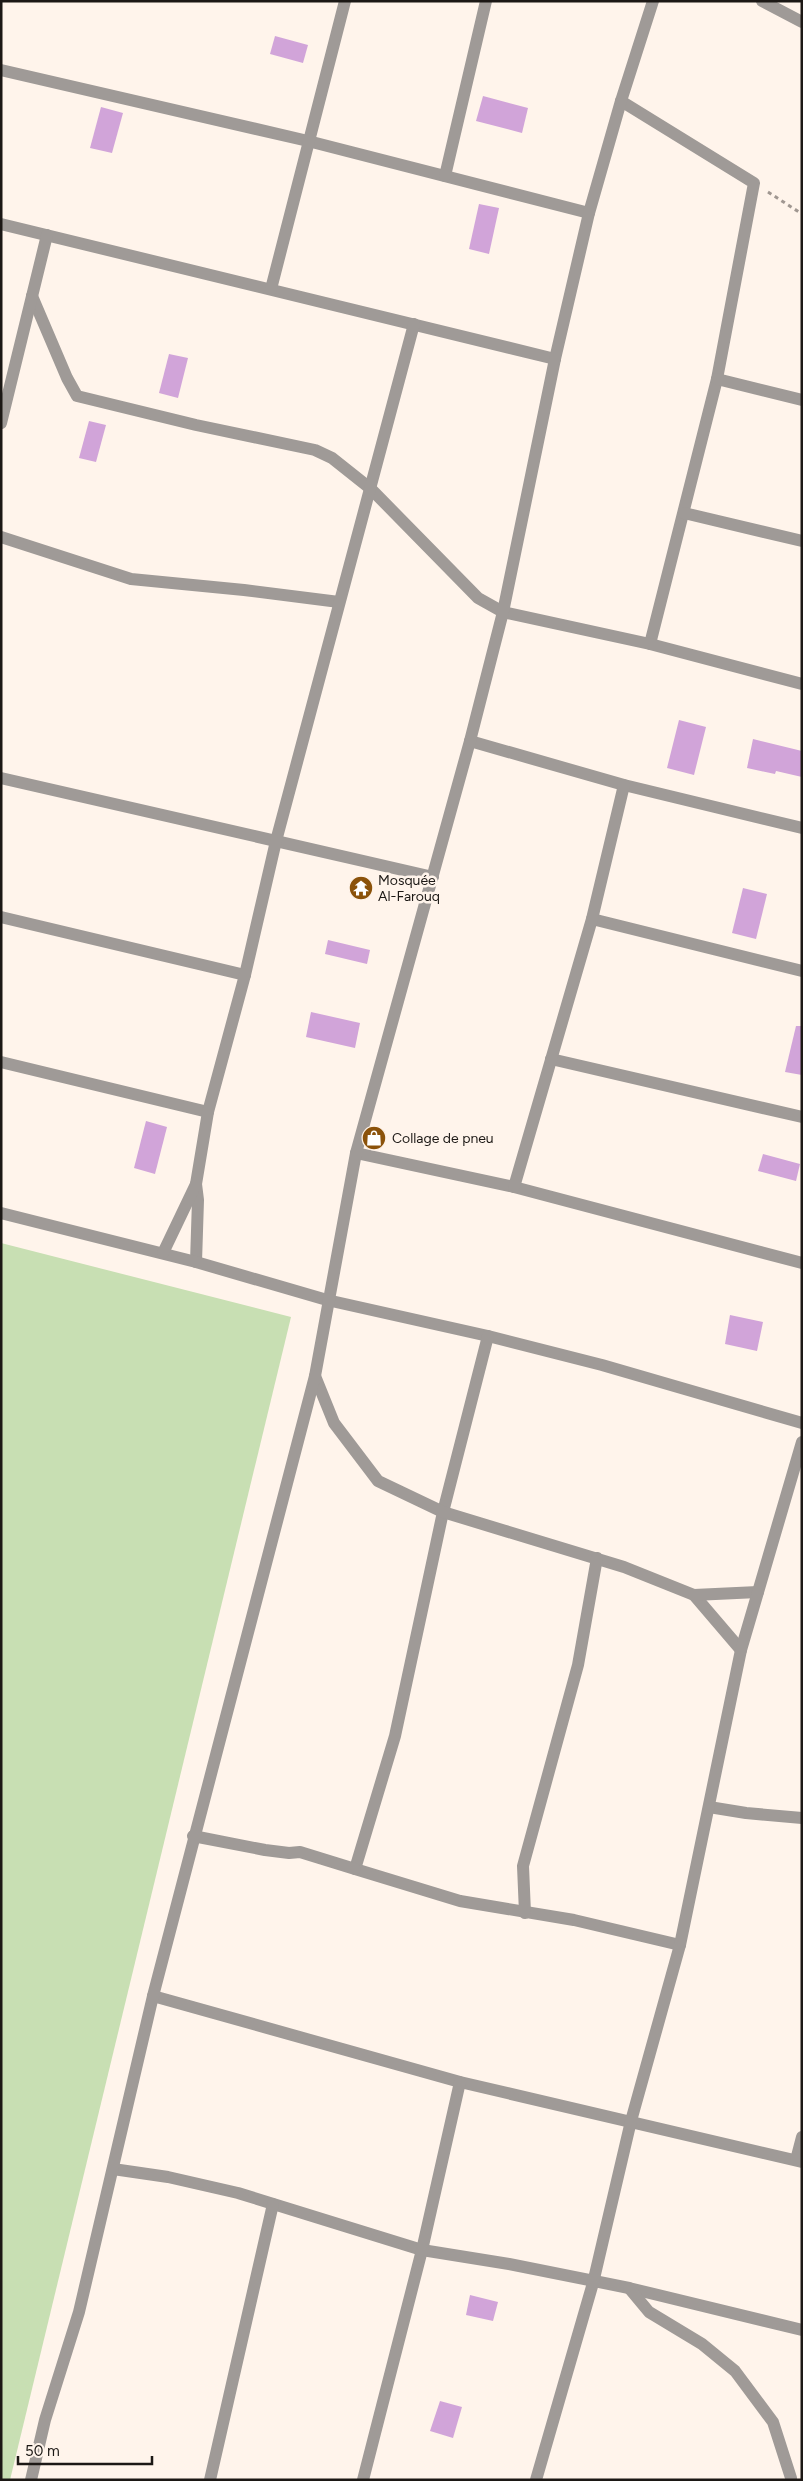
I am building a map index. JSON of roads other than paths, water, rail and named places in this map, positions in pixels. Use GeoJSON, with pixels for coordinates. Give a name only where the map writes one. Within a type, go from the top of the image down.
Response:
{"type":"FeatureCollection","features":[{"type":"Feature","properties":{"kind":"street"},"geometry":{"type":"LineString","coordinates":[[271,289],[345,1]]}},
{"type":"Feature","properties":{"kind":"street"},"geometry":{"type":"LineString","coordinates":[[445,176],[486,1]]}},
{"type":"Feature","properties":{"kind":"street"},"geometry":{"type":"LineString","coordinates":[[31,2480],[45,2420],[79,2312],[153,1996],[193,1836],[315,1376],[327,1300],[356,1153],[470,741],[503,612],[555,359],[589,213],[621,101],[653,1]]}},
{"type":"Feature","properties":{"kind":"street"},"geometry":{"type":"LineString","coordinates":[[762,1],[802,22]]}},
{"type":"Feature","properties":{"kind":"street"},"geometry":{"type":"LineString","coordinates":[[1,70],[308,140],[589,213]]}},
{"type":"Feature","properties":{"kind":"street"},"geometry":{"type":"LineString","coordinates":[[621,101],[754,183],[717,378],[650,644]]}},
{"type":"Feature","properties":{"kind":"street"},"geometry":{"type":"LineString","coordinates":[[1,224],[555,359]]}},
{"type":"Feature","properties":{"kind":"street"},"geometry":{"type":"LineString","coordinates":[[1,423],[47,235]]}},
{"type":"Feature","properties":{"kind":"street"},"geometry":{"type":"LineString","coordinates":[[32,296],[67,378],[78,396],[196,425],[315,450],[332,458],[371,489],[478,598],[503,612],[650,644],[802,684]]}},
{"type":"Feature","properties":{"kind":"street"},"geometry":{"type":"LineString","coordinates":[[163,1254],[196,1184],[208,1112],[245,975],[276,841],[414,324]]}},
{"type":"Feature","properties":{"kind":"street"},"geometry":{"type":"LineString","coordinates":[[717,378],[802,400]]}},
{"type":"Feature","properties":{"kind":"street"},"geometry":{"type":"LineString","coordinates":[[684,513],[802,541]]}},
{"type":"Feature","properties":{"kind":"street"},"geometry":{"type":"LineString","coordinates":[[1,537],[132,579],[339,602]]}},
{"type":"Feature","properties":{"kind":"street"},"geometry":{"type":"LineString","coordinates":[[470,741],[624,785],[802,828]]}},
{"type":"Feature","properties":{"kind":"street"},"geometry":{"type":"LineString","coordinates":[[1,778],[432,877]]}},
{"type":"Feature","properties":{"kind":"street"},"geometry":{"type":"LineString","coordinates":[[514,1187],[592,919],[624,785]]}},
{"type":"Feature","properties":{"kind":"street"},"geometry":{"type":"LineString","coordinates":[[1,917],[245,975]]}},
{"type":"Feature","properties":{"kind":"street"},"geometry":{"type":"LineString","coordinates":[[592,919],[802,971]]}},
{"type":"Feature","properties":{"kind":"street"},"geometry":{"type":"LineString","coordinates":[[551,1059],[802,1117]]}},
{"type":"Feature","properties":{"kind":"street"},"geometry":{"type":"LineString","coordinates":[[1,1062],[208,1112]]}},
{"type":"Feature","properties":{"kind":"street"},"geometry":{"type":"LineString","coordinates":[[356,1153],[514,1187],[802,1263]]}},
{"type":"Feature","properties":{"kind":"street"},"geometry":{"type":"LineString","coordinates":[[196,1184],[198,1200],[196,1262]]}},
{"type":"Feature","properties":{"kind":"street"},"geometry":{"type":"LineString","coordinates":[[1,1212],[196,1262],[327,1300],[488,1336],[602,1365],[802,1423]]}},
{"type":"Feature","properties":{"kind":"street"},"geometry":{"type":"LineString","coordinates":[[355,1868],[395,1736],[443,1512],[488,1336]]}},
{"type":"Feature","properties":{"kind":"street"},"geometry":{"type":"LineString","coordinates":[[315,1376],[334,1423],[378,1481],[443,1512],[648,1574],[694,1595],[741,1650]]}},
{"type":"Feature","properties":{"kind":"street"},"geometry":{"type":"LineString","coordinates":[[536,2480],[593,2283],[631,2121],[680,1945],[741,1650],[802,1442]]}},
{"type":"Feature","properties":{"kind":"street"},"geometry":{"type":"LineString","coordinates":[[525,1913],[525,1858],[578,1664],[597,1558]]}},
{"type":"Feature","properties":{"kind":"street"},"geometry":{"type":"LineString","coordinates":[[694,1595],[758,1592]]}},
{"type":"Feature","properties":{"kind":"street"},"geometry":{"type":"LineString","coordinates":[[709,1807],[746,1813],[802,1818]]}},
{"type":"Feature","properties":{"kind":"street"},"geometry":{"type":"LineString","coordinates":[[193,1836],[265,1850],[289,1853],[300,1852],[460,1901],[574,1920],[680,1945]]}},
{"type":"Feature","properties":{"kind":"street"},"geometry":{"type":"LineString","coordinates":[[153,1996],[460,2082],[799,2161],[802,2137]]}},
{"type":"Feature","properties":{"kind":"street"},"geometry":{"type":"LineString","coordinates":[[363,2480],[422,2250],[460,2082]]}},
{"type":"Feature","properties":{"kind":"street"},"geometry":{"type":"LineString","coordinates":[[113,2169],[168,2177],[238,2193],[422,2250],[509,2264],[593,2283],[629,2288],[802,2330]]}},
{"type":"Feature","properties":{"kind":"street"},"geometry":{"type":"LineString","coordinates":[[210,2480],[273,2204]]}},
{"type":"Feature","properties":{"kind":"street"},"geometry":{"type":"LineString","coordinates":[[629,2288],[649,2312],[702,2344],[735,2371],[773,2422],[794,2476]]}},
{"type":"Feature","properties":{"kind":"street"},"geometry":{"type":"LineString","coordinates":[[540,2462],[544,2480]]}},
{"type":"Feature","properties":{"kind":"place","name":"Mosquée Al-Farouq"},"geometry":{"type":"Point","coordinates":[361,888]}},
{"type":"Feature","properties":{"kind":"place","name":"Collage de pneu"},"geometry":{"type":"Point","coordinates":[374,1138]}}]}
